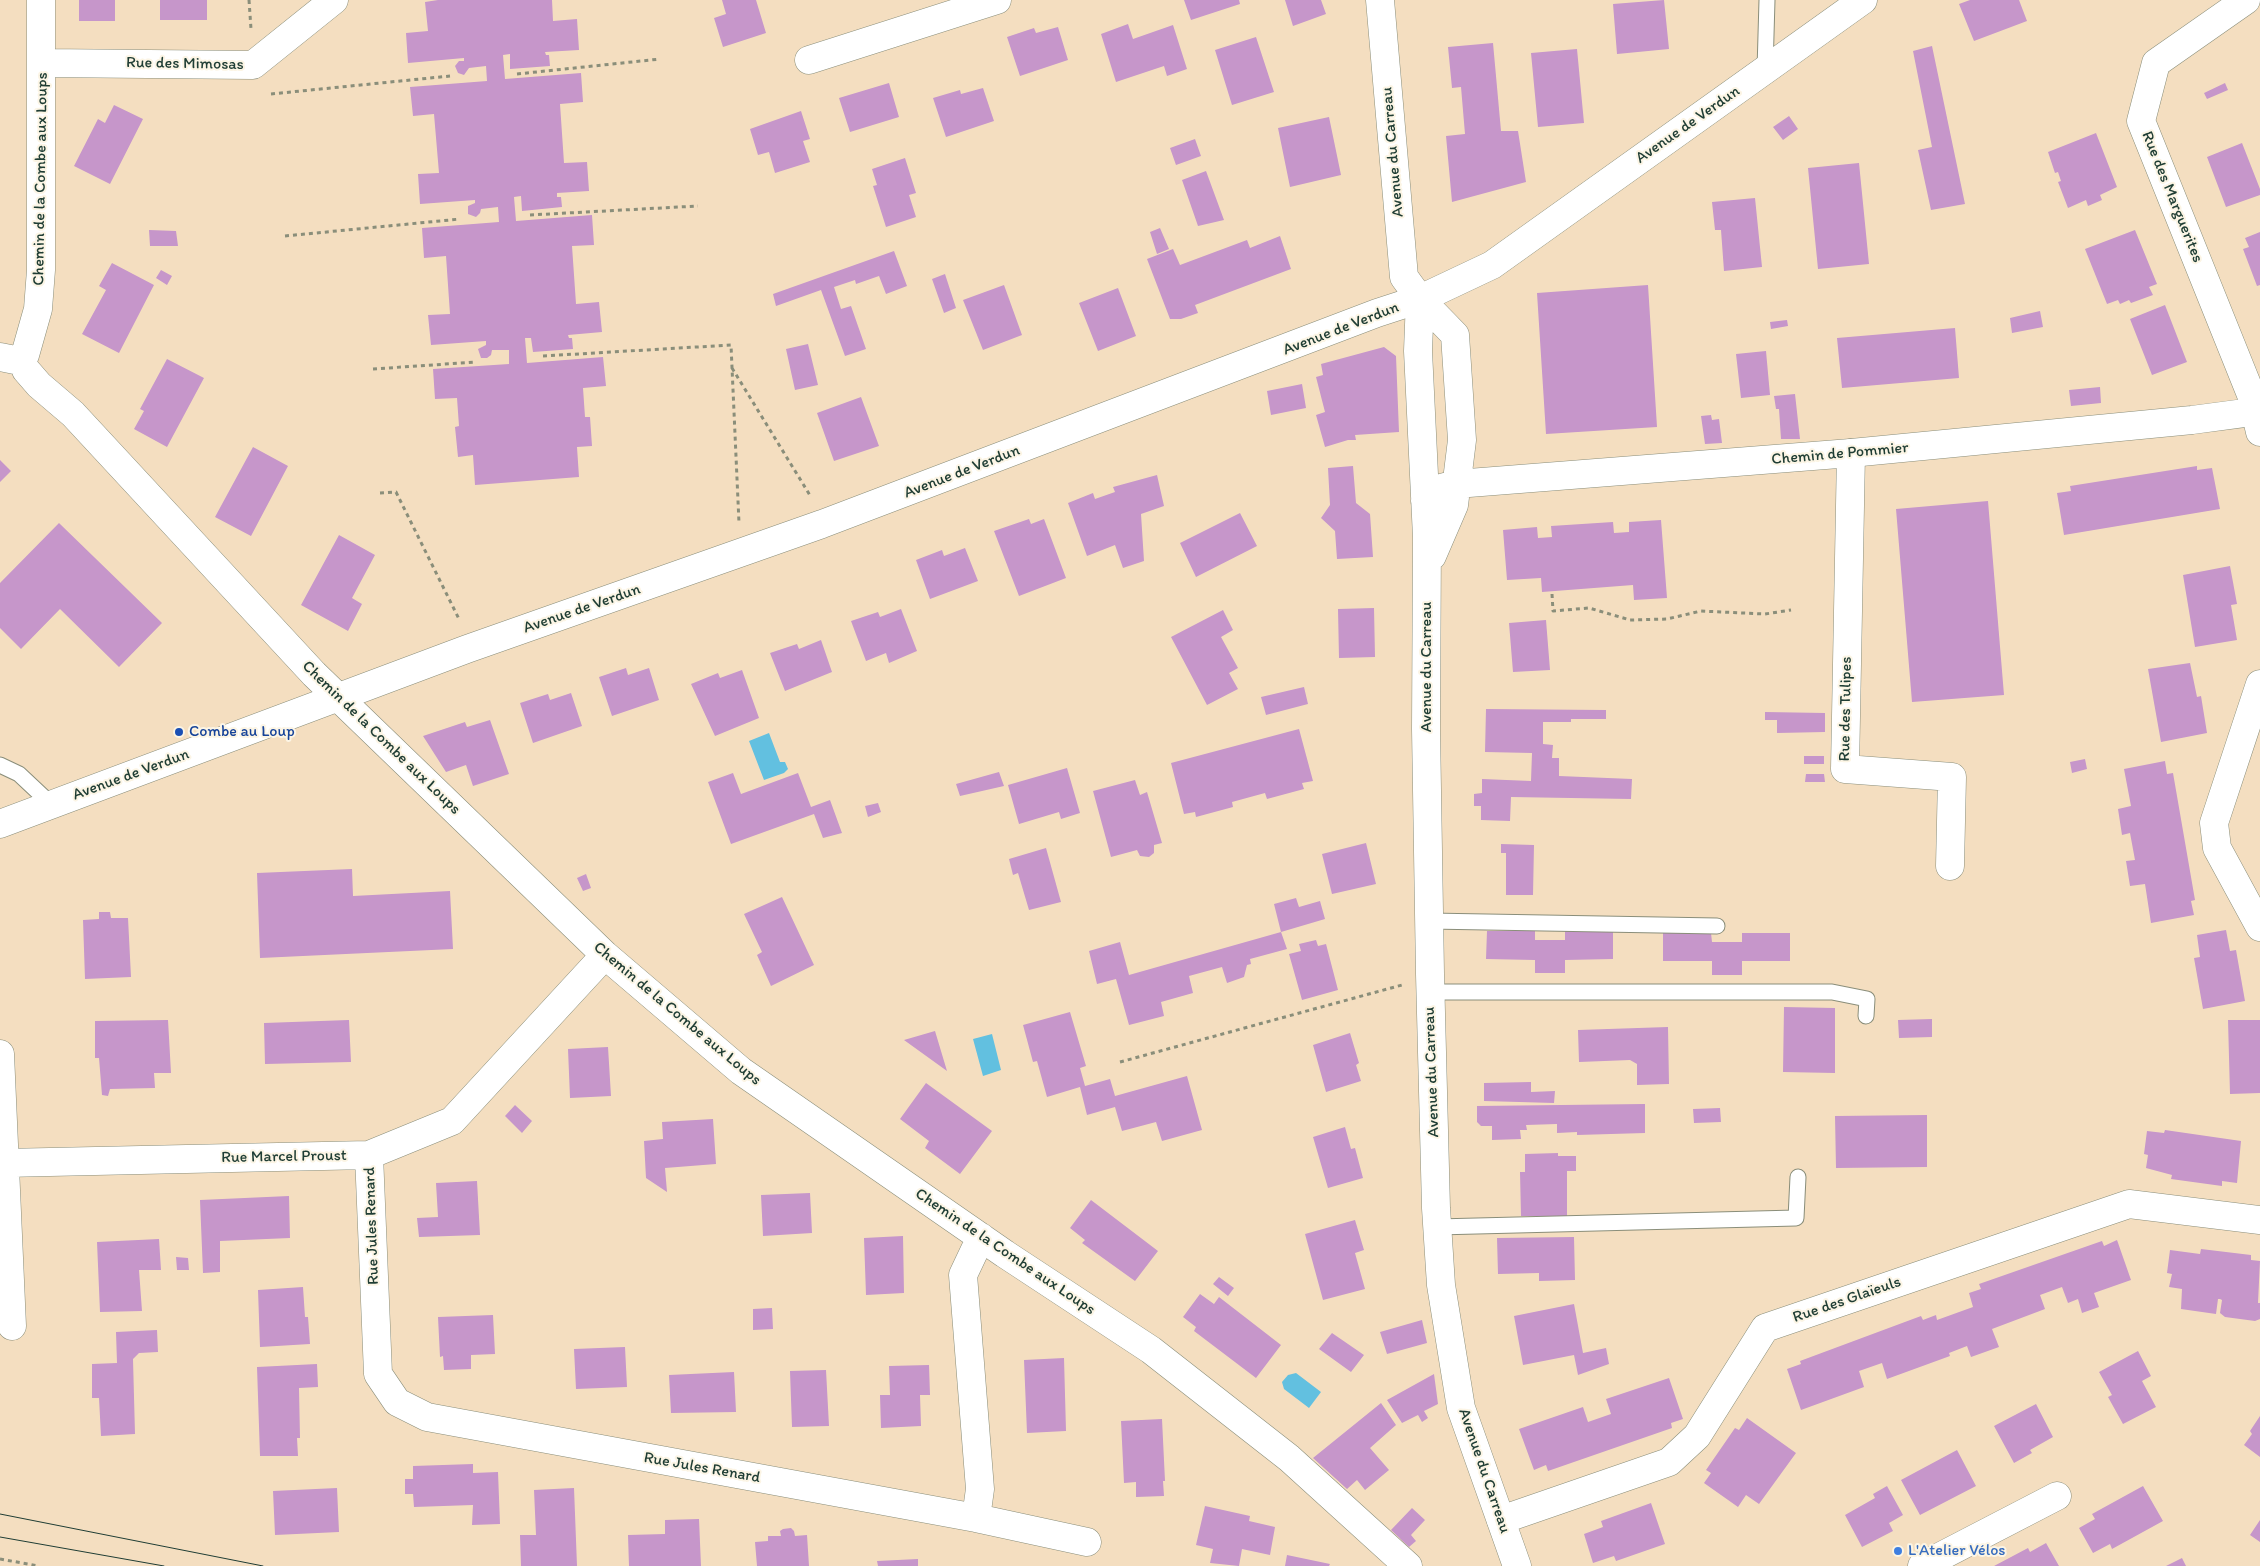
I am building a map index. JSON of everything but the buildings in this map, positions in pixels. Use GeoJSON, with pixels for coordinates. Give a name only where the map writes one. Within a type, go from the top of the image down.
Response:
{"type":"FeatureCollection","features":[{"type":"Feature","properties":{"kind":"street","name":"Chemin de la Combe aux Loups"},"geometry":{"type":"LineString","coordinates":[[42,0],[41,270],[38,309],[16,360],[39,386],[73,414],[338,698],[605,955],[741,1070],[981,1237],[1151,1350],[1290,1458],[1408,1566]]}},
{"type":"Feature","properties":{"kind":"street","name":"Rue des Mimosas"},"geometry":{"type":"LineString","coordinates":[[43,62],[253,65],[334,0]]}},
{"type":"Feature","properties":{"kind":"street"},"geometry":{"type":"LineString","coordinates":[[809,60],[997,0]]}},
{"type":"Feature","properties":{"kind":"street","name":"Avenue du Carreau"},"geometry":{"type":"LineString","coordinates":[[1380,0],[1404,277],[1420,300],[1455,335],[1462,440],[1454,505],[1427,566]]}},
{"type":"Feature","properties":{"kind":"street","name":"Avenue de Verdun"},"geometry":{"type":"LineString","coordinates":[[0,824],[467,649],[822,524],[1273,355],[1377,313],[1420,300],[1492,264],[1863,0]]}},
{"type":"Feature","properties":{"kind":"street","name":"Rue des Marguerites"},"geometry":{"type":"LineString","coordinates":[[2246,0],[2156,63],[2141,121],[2242,371],[2259,418]]}},
{"type":"Feature","properties":{"kind":"street","name":"Avenue du Carreau"},"geometry":{"type":"LineString","coordinates":[[1420,300],[1418,351],[1427,566],[1426,728],[1430,983],[1437,1227],[1441,1285],[1461,1408],[1517,1566]]}},
{"type":"Feature","properties":{"kind":"street","name":"Chemin de Pommier"},"geometry":{"type":"LineString","coordinates":[[1425,502],[1441,488],[1456,484],[1851,453],[2192,420],[2259,418]]}},
{"type":"Feature","properties":{"kind":"street","name":"Rue des Tulipes"},"geometry":{"type":"LineString","coordinates":[[1851,453],[1845,769],[1952,776],[1950,866]]}},
{"type":"Feature","properties":{"kind":"street"},"geometry":{"type":"LineString","coordinates":[[2260,684],[2214,823],[2217,848],[2260,927]]}},
{"type":"Feature","properties":{"kind":"street","name":"Rue Marcel Proust"},"geometry":{"type":"LineString","coordinates":[[4,1162],[369,1155],[452,1120],[605,955]]}},
{"type":"Feature","properties":{"kind":"street"},"geometry":{"type":"LineString","coordinates":[[0,1054],[12,1326]]}},
{"type":"Feature","properties":{"kind":"street","name":"Rue Jules Renard"},"geometry":{"type":"LineString","coordinates":[[369,1155],[378,1374],[397,1402],[427,1417],[976,1518],[1087,1542]]}},
{"type":"Feature","properties":{"kind":"street","name":"Rue des Glaïeuls"},"geometry":{"type":"LineString","coordinates":[[1501,1520],[1669,1462],[1697,1436],[1765,1328],[2129,1204],[2260,1220]]}},
{"type":"Feature","properties":{"kind":"street"},"geometry":{"type":"LineString","coordinates":[[976,1518],[980,1489],[964,1275],[981,1237]]}},
{"type":"Feature","properties":{"kind":"street"},"geometry":{"type":"LineString","coordinates":[[1922,1566],[2057,1496]]}},
{"type":"Feature","properties":{"kind":"lane"},"geometry":{"type":"LineString","coordinates":[[1765,70],[1767,0]]}},
{"type":"Feature","properties":{"kind":"lane"},"geometry":{"type":"LineString","coordinates":[[0,765],[18,774],[52,805]]}},
{"type":"Feature","properties":{"kind":"lane"},"geometry":{"type":"LineString","coordinates":[[1429,921],[1717,926]]}},
{"type":"Feature","properties":{"kind":"lane"},"geometry":{"type":"LineString","coordinates":[[1430,983],[1832,992],[1867,999],[1866,1016]]}},
{"type":"Feature","properties":{"kind":"lane"},"geometry":{"type":"LineString","coordinates":[[1437,1227],[1796,1218],[1798,1176]]}},
{"type":"Feature","properties":{"kind":"path"},"geometry":{"type":"LineString","coordinates":[[517,74],[660,59]]}},
{"type":"Feature","properties":{"kind":"path"},"geometry":{"type":"LineString","coordinates":[[271,94],[450,76]]}},
{"type":"Feature","properties":{"kind":"path"},"geometry":{"type":"LineString","coordinates":[[530,215],[698,206]]}},
{"type":"Feature","properties":{"kind":"path"},"geometry":{"type":"LineString","coordinates":[[285,236],[460,219]]}},
{"type":"Feature","properties":{"kind":"path"},"geometry":{"type":"LineString","coordinates":[[543,356],[731,345],[740,524],[746,552]]}},
{"type":"Feature","properties":{"kind":"path"},"geometry":{"type":"LineString","coordinates":[[374,369],[476,362]]}},
{"type":"Feature","properties":{"kind":"path"},"geometry":{"type":"LineString","coordinates":[[732,368],[810,495],[822,524]]}},
{"type":"Feature","properties":{"kind":"path"},"geometry":{"type":"LineString","coordinates":[[380,493],[396,492],[462,625],[467,649]]}},
{"type":"Feature","properties":{"kind":"path"},"geometry":{"type":"LineString","coordinates":[[1552,594],[1553,611],[1589,608],[1630,620],[1667,619],[1701,611],[1765,614],[1791,610]]}},
{"type":"Feature","properties":{"kind":"path"},"geometry":{"type":"LineString","coordinates":[[1120,1062],[1406,984],[1430,983]]}},
{"type":"Feature","properties":{"kind":"path"},"geometry":{"type":"LineString","coordinates":[[0,1559],[39,1566]]}},
{"type":"Feature","properties":{"kind":"water"},"geometry":{"type":"Polygon","coordinates":[[[769,733],[780,762],[785,762],[788,769],[784,773],[764,780],[749,741],[769,733]]]}},
{"type":"Feature","properties":{"kind":"water"},"geometry":{"type":"Polygon","coordinates":[[[992,1034],[1001,1070],[983,1076],[973,1039],[992,1034]]]}},
{"type":"Feature","properties":{"kind":"water"},"geometry":{"type":"Polygon","coordinates":[[[1296,1373],[1321,1392],[1309,1408],[1284,1389],[1282,1382],[1288,1375],[1296,1373]]]}},
{"type":"Feature","properties":{"kind":"tram line"},"geometry":{"type":"LineString","coordinates":[[0,1514],[263,1566]]}},
{"type":"Feature","properties":{"kind":"tram line"},"geometry":{"type":"LineString","coordinates":[[0,1537],[164,1566]]}},
{"type":"Feature","properties":{"kind":"place","name":"Combe au Loup"},"geometry":{"type":"Point","coordinates":[179,732]}},
{"type":"Feature","properties":{"kind":"place","name":"L'Atelier Vélos"},"geometry":{"type":"Point","coordinates":[1898,1551]}}]}
